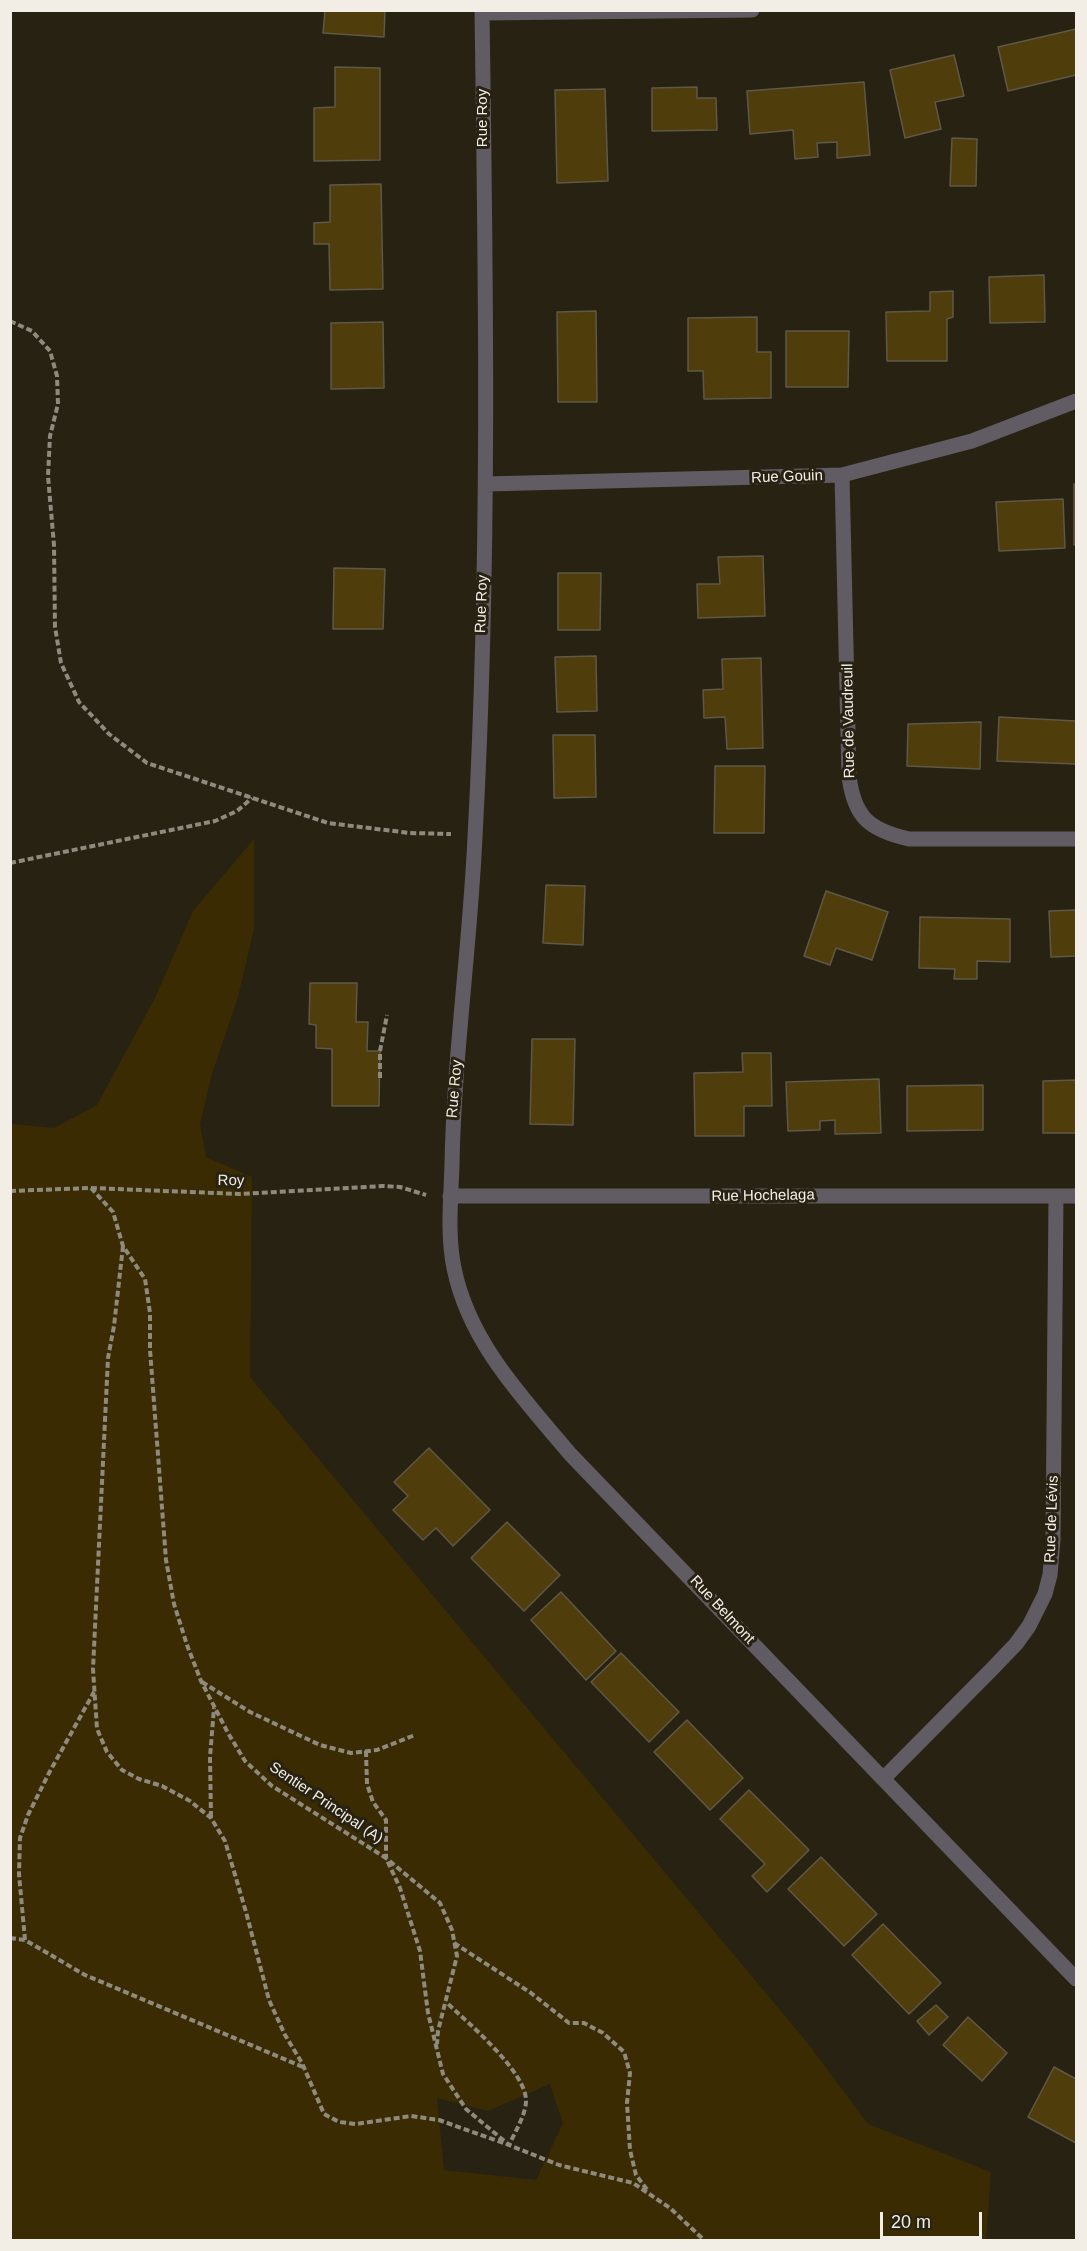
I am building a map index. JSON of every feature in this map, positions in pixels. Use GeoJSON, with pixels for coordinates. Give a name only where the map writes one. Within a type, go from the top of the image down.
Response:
{"type":"FeatureCollection","features":[{"type":"Feature","properties":{"kind":"street"},"geometry":{"type":"LineString","coordinates":[[482,12],[753,10]]}},
{"type":"Feature","properties":{"kind":"street","name":"Rue Roy"},"geometry":{"type":"LineString","coordinates":[[450,1196],[453,1105],[470,937],[476,835],[486,484],[482,12]]}},
{"type":"Feature","properties":{"kind":"street","name":"Rue Gouin"},"geometry":{"type":"LineString","coordinates":[[486,484],[842,475],[972,441],[1077,401]]}},
{"type":"Feature","properties":{"kind":"street","name":"Rue de Vaudreuil"},"geometry":{"type":"LineString","coordinates":[[842,475],[849,776],[852,796],[859,812],[872,826],[889,834],[909,838],[1077,839]]}},
{"type":"Feature","properties":{"kind":"street","name":"Rue Hochelaga"},"geometry":{"type":"LineString","coordinates":[[450,1196],[1077,1196]]}},
{"type":"Feature","properties":{"kind":"street","name":"Rue Belmont"},"geometry":{"type":"LineString","coordinates":[[450,1196],[451,1249],[461,1294],[488,1350],[511,1383],[571,1455],[1077,1979]]}},
{"type":"Feature","properties":{"kind":"street","name":"Rue de Lévis"},"geometry":{"type":"LineString","coordinates":[[883,1779],[1016,1644],[1039,1610],[1045,1594],[1050,1575],[1053,1540],[1056,1196]]}},
{"type":"Feature","properties":{"kind":"path"},"geometry":{"type":"LineString","coordinates":[[10,321],[32,331],[50,351],[57,376],[58,404],[50,436],[48,476],[54,545],[55,627],[61,663],[79,702],[109,734],[147,763],[328,823],[410,833],[476,835]]}},
{"type":"Feature","properties":{"kind":"path"},"geometry":{"type":"LineString","coordinates":[[10,863],[215,821],[237,811],[252,798]]}},
{"type":"Feature","properties":{"kind":"path"},"geometry":{"type":"LineString","coordinates":[[380,1078],[380,1051],[387,1015]]}},
{"type":"Feature","properties":{"kind":"path","name":"Roy"},"geometry":{"type":"LineString","coordinates":[[10,1191],[91,1188],[240,1194],[383,1186],[430,1196],[450,1196]]}},
{"type":"Feature","properties":{"kind":"path","name":"Sentier Principal (A)"},"geometry":{"type":"LineString","coordinates":[[91,1188],[112,1212],[123,1246],[145,1279],[150,1313],[150,1350],[166,1560],[174,1604],[201,1681],[245,1761],[272,1786],[386,1858],[400,1888],[420,1951],[428,2013],[443,2074],[466,2109],[509,2145],[559,2165],[633,2183],[670,2208],[704,2240]]}},
{"type":"Feature","properties":{"kind":"path"},"geometry":{"type":"LineString","coordinates":[[123,1246],[108,1358],[93,1669],[97,1729],[107,1752],[122,1770],[190,1801],[211,1818],[225,1841],[269,2000],[285,2035],[304,2067],[324,2114],[339,2122],[357,2124],[411,2116],[439,2120],[509,2145],[527,2100],[519,2079],[496,2050],[446,2002]]}},
{"type":"Feature","properties":{"kind":"path"},"geometry":{"type":"LineString","coordinates":[[201,1681],[250,1712],[320,1744],[351,1753],[377,1750],[415,1735]]}},
{"type":"Feature","properties":{"kind":"path"},"geometry":{"type":"LineString","coordinates":[[25,1940],[19,1874],[20,1838],[38,1794],[94,1691]]}},
{"type":"Feature","properties":{"kind":"path"},"geometry":{"type":"LineString","coordinates":[[211,1818],[210,1757],[214,1707]]}},
{"type":"Feature","properties":{"kind":"path"},"geometry":{"type":"LineString","coordinates":[[366,1751],[367,1784],[373,1802],[386,1820],[386,1858],[440,1903],[452,1930],[457,1956],[438,2031],[437,2048]]}},
{"type":"Feature","properties":{"kind":"path"},"geometry":{"type":"LineString","coordinates":[[10,1938],[25,1940],[85,1975],[304,2067]]}},
{"type":"Feature","properties":{"kind":"path"},"geometry":{"type":"LineString","coordinates":[[454,1943],[531,1993],[568,2023],[584,2023],[603,2033],[624,2052],[630,2073],[627,2103],[630,2150],[636,2175],[650,2195]]}},
{"type":"Feature","properties":{"kind":"shaded area"},"geometry":{"type":"Polygon","coordinates":[[[254,839],[254,929],[238,997],[212,1074],[200,1124],[206,1157],[252,1177],[250,1377],[806,2041],[868,2124],[991,2172],[986,2240],[11,2240],[11,1124],[54,1128],[97,1105],[156,996],[193,911],[254,839]],[[550,2084],[488,2111],[437,2098],[444,2170],[536,2180],[563,2123],[550,2084]]]}},
{"type":"Feature","properties":{"kind":"building"},"geometry":{"type":"Polygon","coordinates":[[[325,10],[385,10],[384,37],[323,33],[325,10]]]}},
{"type":"Feature","properties":{"kind":"building"},"geometry":{"type":"Polygon","coordinates":[[[1076,29],[1076,75],[1008,91],[998,47],[1076,29]]]}},
{"type":"Feature","properties":{"kind":"building"},"geometry":{"type":"Polygon","coordinates":[[[954,55],[964,96],[935,102],[941,129],[905,138],[890,70],[954,55]]]}},
{"type":"Feature","properties":{"kind":"building"},"geometry":{"type":"Polygon","coordinates":[[[335,67],[380,68],[380,160],[314,161],[314,108],[335,107],[335,67]]]}},
{"type":"Feature","properties":{"kind":"building"},"geometry":{"type":"Polygon","coordinates":[[[864,82],[870,155],[837,158],[837,142],[817,143],[818,157],[795,159],[793,130],[750,134],[747,91],[864,82]]]}},
{"type":"Feature","properties":{"kind":"building"},"geometry":{"type":"Polygon","coordinates":[[[697,87],[697,98],[716,98],[717,130],[652,131],[652,88],[697,87]]]}},
{"type":"Feature","properties":{"kind":"building"},"geometry":{"type":"Polygon","coordinates":[[[605,89],[608,181],[557,183],[555,90],[605,89]]]}},
{"type":"Feature","properties":{"kind":"building"},"geometry":{"type":"Polygon","coordinates":[[[952,138],[977,139],[976,186],[950,186],[952,138]]]}},
{"type":"Feature","properties":{"kind":"building"},"geometry":{"type":"Polygon","coordinates":[[[381,184],[383,289],[330,290],[329,244],[314,244],[314,223],[330,222],[330,185],[381,184]]]}},
{"type":"Feature","properties":{"kind":"building"},"geometry":{"type":"Polygon","coordinates":[[[1044,275],[1045,322],[990,323],[989,277],[1044,275]]]}},
{"type":"Feature","properties":{"kind":"building"},"geometry":{"type":"Polygon","coordinates":[[[953,291],[953,317],[947,319],[947,361],[887,361],[886,312],[930,311],[930,292],[953,291]]]}},
{"type":"Feature","properties":{"kind":"building"},"geometry":{"type":"Polygon","coordinates":[[[596,311],[597,402],[558,402],[557,312],[596,311]]]}},
{"type":"Feature","properties":{"kind":"building"},"geometry":{"type":"Polygon","coordinates":[[[757,317],[757,352],[771,352],[771,398],[704,399],[703,371],[688,371],[688,318],[757,317]]]}},
{"type":"Feature","properties":{"kind":"building"},"geometry":{"type":"Polygon","coordinates":[[[383,322],[384,388],[331,389],[331,323],[383,322]]]}},
{"type":"Feature","properties":{"kind":"building"},"geometry":{"type":"Polygon","coordinates":[[[786,331],[849,331],[848,387],[786,387],[786,331]]]}},
{"type":"Feature","properties":{"kind":"building"},"geometry":{"type":"Polygon","coordinates":[[[1074,484],[1076,484],[1076,545],[1074,545],[1074,484]]]}},
{"type":"Feature","properties":{"kind":"building"},"geometry":{"type":"Polygon","coordinates":[[[1063,499],[1065,548],[999,551],[996,502],[1063,499]]]}},
{"type":"Feature","properties":{"kind":"building"},"geometry":{"type":"Polygon","coordinates":[[[763,556],[765,616],[698,618],[697,584],[720,584],[718,557],[763,556]]]}},
{"type":"Feature","properties":{"kind":"building"},"geometry":{"type":"Polygon","coordinates":[[[334,568],[385,569],[383,629],[333,629],[334,568]]]}},
{"type":"Feature","properties":{"kind":"building"},"geometry":{"type":"Polygon","coordinates":[[[558,573],[601,573],[600,630],[558,630],[558,573]]]}},
{"type":"Feature","properties":{"kind":"building"},"geometry":{"type":"Polygon","coordinates":[[[596,656],[597,711],[557,712],[555,657],[596,656]]]}},
{"type":"Feature","properties":{"kind":"building"},"geometry":{"type":"Polygon","coordinates":[[[761,658],[763,748],[727,749],[725,717],[704,718],[703,690],[723,689],[722,659],[761,658]]]}},
{"type":"Feature","properties":{"kind":"building"},"geometry":{"type":"Polygon","coordinates":[[[999,717],[1076,721],[1076,764],[997,761],[999,717]]]}},
{"type":"Feature","properties":{"kind":"building"},"geometry":{"type":"Polygon","coordinates":[[[981,722],[980,769],[907,766],[908,724],[981,722]]]}},
{"type":"Feature","properties":{"kind":"building"},"geometry":{"type":"Polygon","coordinates":[[[553,735],[595,735],[596,797],[554,798],[553,735]]]}},
{"type":"Feature","properties":{"kind":"building"},"geometry":{"type":"Polygon","coordinates":[[[715,766],[765,766],[764,833],[714,833],[715,766]]]}},
{"type":"Feature","properties":{"kind":"building"},"geometry":{"type":"Polygon","coordinates":[[[546,885],[585,886],[583,945],[543,943],[546,885]]]}},
{"type":"Feature","properties":{"kind":"building"},"geometry":{"type":"Polygon","coordinates":[[[826,891],[888,912],[872,960],[836,948],[830,965],[804,956],[826,891]]]}},
{"type":"Feature","properties":{"kind":"building"},"geometry":{"type":"Polygon","coordinates":[[[1076,910],[1076,956],[1051,957],[1049,911],[1076,910]]]}},
{"type":"Feature","properties":{"kind":"building"},"geometry":{"type":"Polygon","coordinates":[[[920,917],[1010,919],[1010,962],[977,961],[977,979],[954,979],[955,969],[919,968],[920,917]]]}},
{"type":"Feature","properties":{"kind":"building"},"geometry":{"type":"Polygon","coordinates":[[[310,983],[357,983],[356,1022],[368,1022],[367,1051],[380,1051],[379,1106],[332,1106],[332,1049],[316,1048],[316,1025],[309,1024],[310,983]]]}},
{"type":"Feature","properties":{"kind":"building"},"geometry":{"type":"Polygon","coordinates":[[[532,1039],[575,1039],[573,1125],[530,1124],[532,1039]]]}},
{"type":"Feature","properties":{"kind":"building"},"geometry":{"type":"Polygon","coordinates":[[[742,1053],[771,1053],[772,1106],[744,1106],[744,1136],[695,1136],[694,1073],[743,1072],[742,1053]]]}},
{"type":"Feature","properties":{"kind":"building"},"geometry":{"type":"Polygon","coordinates":[[[879,1079],[881,1133],[835,1134],[835,1120],[820,1121],[820,1130],[788,1131],[786,1082],[879,1079]]]}},
{"type":"Feature","properties":{"kind":"building"},"geometry":{"type":"Polygon","coordinates":[[[1076,1080],[1076,1133],[1043,1133],[1043,1081],[1076,1080]]]}},
{"type":"Feature","properties":{"kind":"building"},"geometry":{"type":"Polygon","coordinates":[[[983,1085],[983,1130],[907,1131],[907,1086],[983,1085]]]}},
{"type":"Feature","properties":{"kind":"building"},"geometry":{"type":"Polygon","coordinates":[[[429,1448],[490,1510],[453,1546],[436,1528],[423,1540],[393,1510],[408,1496],[394,1482],[429,1448]]]}},
{"type":"Feature","properties":{"kind":"building"},"geometry":{"type":"Polygon","coordinates":[[[507,1522],[560,1575],[524,1611],[471,1558],[507,1522]]]}},
{"type":"Feature","properties":{"kind":"building"},"geometry":{"type":"Polygon","coordinates":[[[561,1592],[616,1651],[586,1680],[531,1620],[561,1592]]]}},
{"type":"Feature","properties":{"kind":"building"},"geometry":{"type":"Polygon","coordinates":[[[621,1653],[679,1712],[649,1742],[591,1682],[621,1653]]]}},
{"type":"Feature","properties":{"kind":"building"},"geometry":{"type":"Polygon","coordinates":[[[687,1720],[743,1778],[710,1810],[654,1752],[687,1720]]]}},
{"type":"Feature","properties":{"kind":"building"},"geometry":{"type":"Polygon","coordinates":[[[749,1790],[809,1850],[767,1892],[752,1876],[765,1864],[720,1819],[749,1790]]]}},
{"type":"Feature","properties":{"kind":"building"},"geometry":{"type":"Polygon","coordinates":[[[821,1857],[877,1914],[844,1946],[788,1889],[821,1857]]]}},
{"type":"Feature","properties":{"kind":"building"},"geometry":{"type":"Polygon","coordinates":[[[883,1924],[941,1983],[909,2014],[852,1955],[883,1924]]]}},
{"type":"Feature","properties":{"kind":"building"},"geometry":{"type":"Polygon","coordinates":[[[936,2005],[948,2017],[929,2035],[917,2021],[936,2005]]]}},
{"type":"Feature","properties":{"kind":"building"},"geometry":{"type":"Polygon","coordinates":[[[968,2017],[1007,2053],[982,2081],[943,2045],[968,2017]]]}},
{"type":"Feature","properties":{"kind":"building"},"geometry":{"type":"Polygon","coordinates":[[[1054,2067],[1076,2079],[1076,2143],[1028,2117],[1054,2067]]]}}]}
